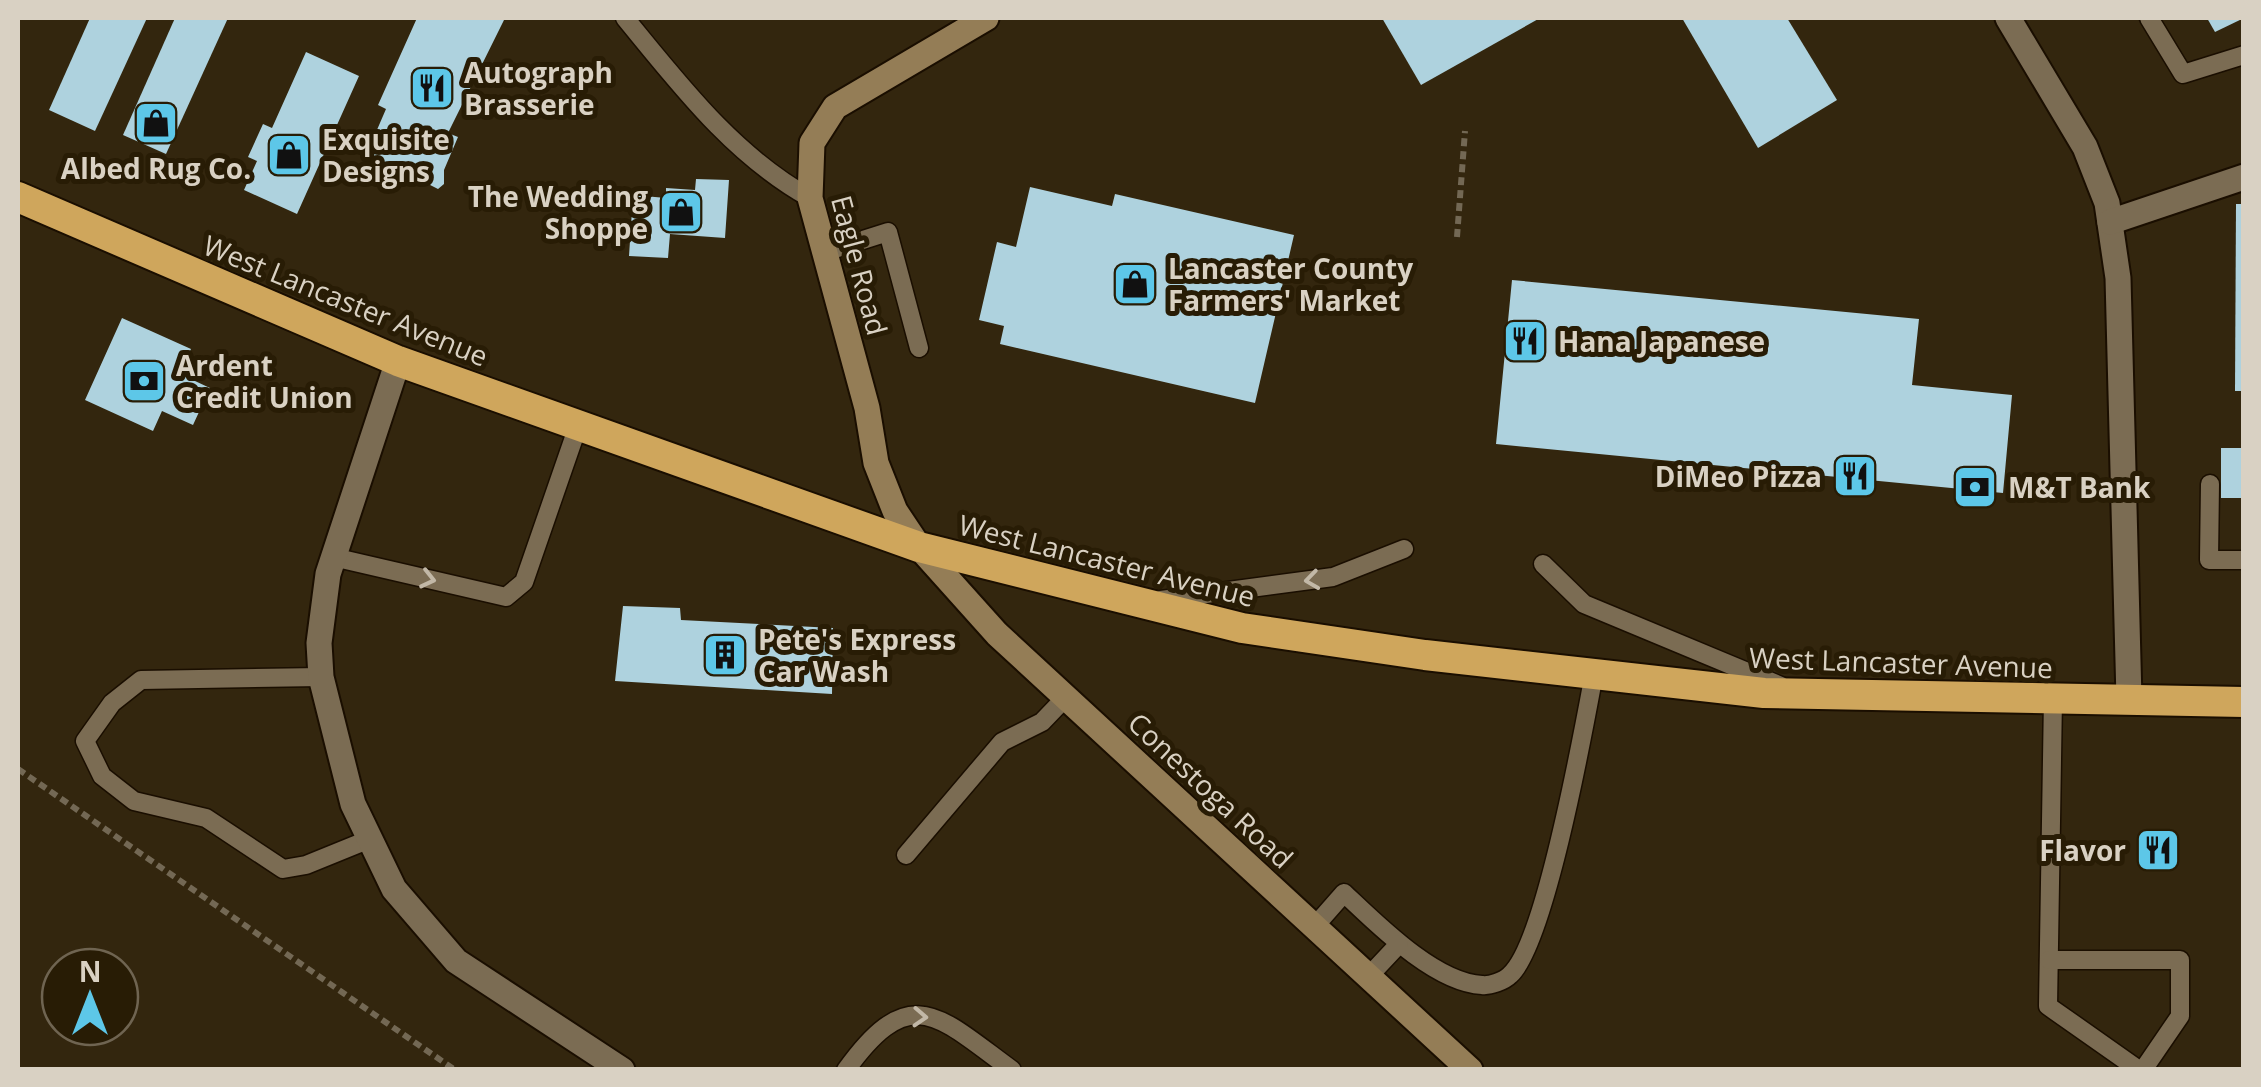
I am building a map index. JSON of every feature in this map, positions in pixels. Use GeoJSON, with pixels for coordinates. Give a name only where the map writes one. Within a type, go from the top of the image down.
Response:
{"type":"FeatureCollection","features":[{"type":"Feature","properties":{"kind":"highway","name":"West Lancaster Avenue"},"geometry":{"type":"LineString","coordinates":[[18,196],[398,361],[920,547],[1242,628],[1594,674],[1800,694],[2244,702]]}},
{"type":"Feature","properties":{"kind":"main road","name":"Eagle Road"},"geometry":{"type":"LineString","coordinates":[[920,547],[894,511],[876,463],[867,408],[810,198],[812,143],[835,107],[986,18]]}},
{"type":"Feature","properties":{"kind":"main road","name":"Conestoga Road"},"geometry":{"type":"LineString","coordinates":[[920,547],[997,634],[1470,1070]]}},
{"type":"Feature","properties":{"kind":"street"},"geometry":{"type":"LineString","coordinates":[[2008,18],[2085,147],[2110,222],[2118,278],[2129,700]]}},
{"type":"Feature","properties":{"kind":"street"},"geometry":{"type":"LineString","coordinates":[[2110,222],[2244,177]]}},
{"type":"Feature","properties":{"kind":"street"},"geometry":{"type":"LineString","coordinates":[[398,361],[333,557],[319,643],[321,677],[353,804],[394,889],[456,961],[622,1070]]}},
{"type":"Feature","properties":{"kind":"lane"},"geometry":{"type":"LineString","coordinates":[[624,18],[739,148],[770,175],[810,198]]}},
{"type":"Feature","properties":{"kind":"lane"},"geometry":{"type":"LineString","coordinates":[[2150,18],[2183,74],[2244,55]]}},
{"type":"Feature","properties":{"kind":"lane"},"geometry":{"type":"LineString","coordinates":[[825,252],[888,232],[920,348]]}},
{"type":"Feature","properties":{"kind":"lane"},"geometry":{"type":"LineString","coordinates":[[333,557],[506,596],[524,582],[578,426]]}},
{"type":"Feature","properties":{"kind":"lane"},"geometry":{"type":"LineString","coordinates":[[2210,484],[2209,560],[2244,560]]}},
{"type":"Feature","properties":{"kind":"lane"},"geometry":{"type":"LineString","coordinates":[[1143,603],[1333,577],[1404,550]]}},
{"type":"Feature","properties":{"kind":"lane"},"geometry":{"type":"LineString","coordinates":[[1542,564],[1584,604],[1800,694]]}},
{"type":"Feature","properties":{"kind":"lane"},"geometry":{"type":"LineString","coordinates":[[1315,926],[1344,893],[1399,944],[1462,982],[1486,986],[1509,977],[1528,946],[1572,792],[1594,674]]}},
{"type":"Feature","properties":{"kind":"lane"},"geometry":{"type":"LineString","coordinates":[[321,677],[141,680],[112,704],[84,741],[102,776],[134,801],[206,818],[283,870],[306,866],[370,839]]}},
{"type":"Feature","properties":{"kind":"lane"},"geometry":{"type":"LineString","coordinates":[[906,855],[1002,742],[1042,722],[1066,697]]}},
{"type":"Feature","properties":{"kind":"lane"},"geometry":{"type":"LineString","coordinates":[[2049,960],[2180,960],[2180,1016],[2141,1070],[2048,1006],[2053,698]]}},
{"type":"Feature","properties":{"kind":"lane"},"geometry":{"type":"LineString","coordinates":[[1369,976],[1399,944]]}},
{"type":"Feature","properties":{"kind":"lane"},"geometry":{"type":"LineString","coordinates":[[846,1070],[870,1037],[890,1020],[916,1013],[955,1028],[1012,1070]]}},
{"type":"Feature","properties":{"kind":"path"},"geometry":{"type":"LineString","coordinates":[[1457,237],[1465,131]]}},
{"type":"Feature","properties":{"kind":"path"},"geometry":{"type":"LineString","coordinates":[[18,769],[454,1070]]}},
{"type":"Feature","properties":{"kind":"building"},"geometry":{"type":"Polygon","coordinates":[[[90,18],[147,18],[95,131],[49,110],[90,18]]]}},
{"type":"Feature","properties":{"kind":"building"},"geometry":{"type":"Polygon","coordinates":[[[175,18],[228,18],[166,154],[123,135],[175,18]]]}},
{"type":"Feature","properties":{"kind":"building"},"geometry":{"type":"Polygon","coordinates":[[[417,18],[504,20],[448,133],[458,137],[444,170],[444,184],[438,189],[367,153],[386,109],[378,105],[417,18]]]}},
{"type":"Feature","properties":{"kind":"building"},"geometry":{"type":"Polygon","coordinates":[[[1382,18],[1540,18],[1421,85],[1382,18]]]}},
{"type":"Feature","properties":{"kind":"building"},"geometry":{"type":"Polygon","coordinates":[[[1682,18],[1787,18],[1837,100],[1758,148],[1682,18]]]}},
{"type":"Feature","properties":{"kind":"building"},"geometry":{"type":"Polygon","coordinates":[[[2207,18],[2244,18],[2215,32],[2207,18]]]}},
{"type":"Feature","properties":{"kind":"building"},"geometry":{"type":"Polygon","coordinates":[[[306,52],[359,76],[297,214],[244,190],[257,161],[248,157],[263,124],[272,128],[306,52]]]}},
{"type":"Feature","properties":{"kind":"building"},"geometry":{"type":"Polygon","coordinates":[[[696,179],[729,180],[725,238],[670,234],[668,258],[629,256],[633,195],[666,198],[666,188],[695,190],[696,179]]]}},
{"type":"Feature","properties":{"kind":"building","name":"Lancaster County Farmers' Market"},"geometry":{"type":"Polygon","coordinates":[[[1030,187],[1112,206],[1115,194],[1294,235],[1255,403],[1000,344],[1004,326],[979,320],[997,242],[1016,247],[1030,187]]]}},
{"type":"Feature","properties":{"kind":"building"},"geometry":{"type":"Polygon","coordinates":[[[2236,204],[2244,204],[2244,391],[2235,391],[2236,204]]]}},
{"type":"Feature","properties":{"kind":"building"},"geometry":{"type":"Polygon","coordinates":[[[1512,280],[1919,319],[1912,385],[2012,395],[2003,493],[1496,444],[1512,280]]]}},
{"type":"Feature","properties":{"kind":"building","name":"Ardent Credit Union"},"geometry":{"type":"Polygon","coordinates":[[[122,318],[191,349],[180,374],[210,388],[193,425],[162,411],[153,431],[85,400],[122,318]]]}},
{"type":"Feature","properties":{"kind":"building"},"geometry":{"type":"Polygon","coordinates":[[[2221,448],[2244,448],[2244,498],[2221,498],[2221,448]]]}},
{"type":"Feature","properties":{"kind":"building","name":"Pete's Express Car Wash"},"geometry":{"type":"Polygon","coordinates":[[[623,606],[680,608],[681,620],[833,628],[832,694],[615,681],[623,606]]]}},
{"type":"Feature","properties":{"kind":"place","name":"Autograph Brasserie"},"geometry":{"type":"Point","coordinates":[432,88]}},
{"type":"Feature","properties":{"kind":"place","name":"Albed Rug Co."},"geometry":{"type":"Point","coordinates":[156,123]}},
{"type":"Feature","properties":{"kind":"place","name":"Exquisite Designs"},"geometry":{"type":"Point","coordinates":[289,155]}},
{"type":"Feature","properties":{"kind":"place","name":"The Wedding Shoppe"},"geometry":{"type":"Point","coordinates":[681,212]}},
{"type":"Feature","properties":{"kind":"place","name":"Lancaster County Farmers' Market"},"geometry":{"type":"Point","coordinates":[1135,284]}},
{"type":"Feature","properties":{"kind":"place","name":"Hana Japanese"},"geometry":{"type":"Point","coordinates":[1525,341]}},
{"type":"Feature","properties":{"kind":"place","name":"Ardent Credit Union"},"geometry":{"type":"Point","coordinates":[144,381]}},
{"type":"Feature","properties":{"kind":"place","name":"DiMeo Pizza"},"geometry":{"type":"Point","coordinates":[1855,476]}},
{"type":"Feature","properties":{"kind":"place","name":"M&T Bank"},"geometry":{"type":"Point","coordinates":[1975,487]}},
{"type":"Feature","properties":{"kind":"place","name":"Pete's Express Car Wash"},"geometry":{"type":"Point","coordinates":[725,655]}},
{"type":"Feature","properties":{"kind":"place","name":"Flavor"},"geometry":{"type":"Point","coordinates":[2158,850]}}]}
